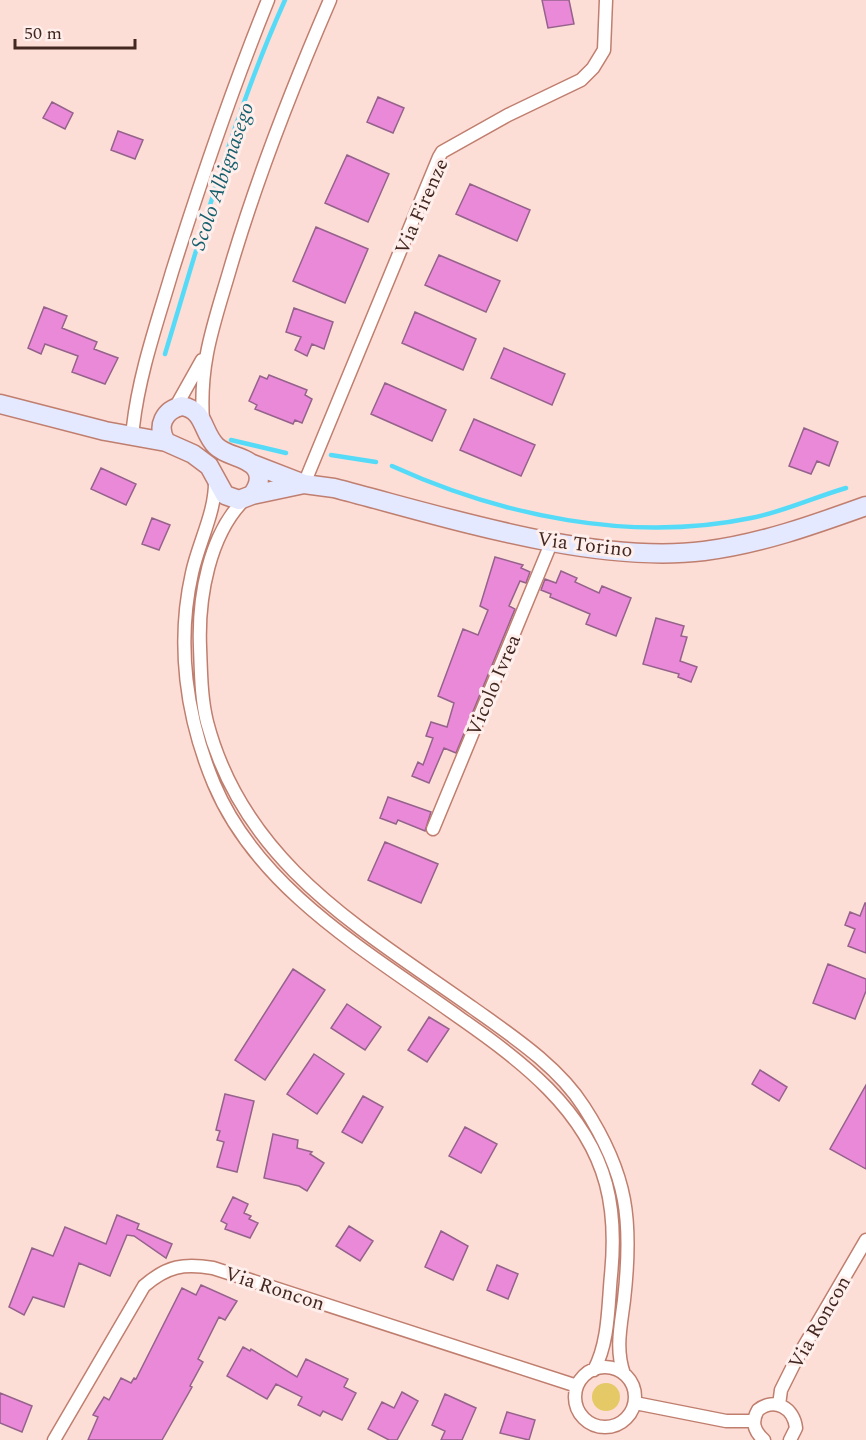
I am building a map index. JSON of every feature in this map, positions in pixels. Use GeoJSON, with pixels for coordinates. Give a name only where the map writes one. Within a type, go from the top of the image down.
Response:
{"type":"FeatureCollection","features":[{"type":"Feature","properties":{"kind":"street"},"geometry":{"type":"LineString","coordinates":[[133,427],[138,392],[153,334],[195,198],[268,0]]}},
{"type":"Feature","properties":{"kind":"street"},"geometry":{"type":"LineString","coordinates":[[203,422],[201,396],[205,356],[247,212],[294,83],[330,0]]}},
{"type":"Feature","properties":{"kind":"street","name":"Via Firenze"},"geometry":{"type":"LineString","coordinates":[[304,484],[442,152],[508,115],[581,80],[593,68],[604,50],[606,0]]}},
{"type":"Feature","properties":{"kind":"street"},"geometry":{"type":"LineString","coordinates":[[166,442],[161,430],[205,356]]}},
{"type":"Feature","properties":{"kind":"street"},"geometry":{"type":"LineString","coordinates":[[0,404],[105,431],[166,442],[203,461],[225,495],[239,500],[249,496]]}},
{"type":"Feature","properties":{"kind":"street"},"geometry":{"type":"LineString","coordinates":[[105,431],[133,427],[182,406],[195,411],[203,422]]}},
{"type":"Feature","properties":{"kind":"street","name":"Via Torino"},"geometry":{"type":"LineString","coordinates":[[203,422],[208,436],[224,453],[304,484],[334,488],[552,541],[656,552],[703,551],[763,541],[866,506]]}},
{"type":"Feature","properties":{"kind":"street"},"geometry":{"type":"LineString","coordinates":[[250,463],[259,475],[256,489],[229,519],[211,560],[199,634],[207,721],[228,779],[261,834],[294,874],[332,908],[506,1031],[558,1076],[582,1103],[611,1153],[626,1203],[627,1263],[618,1349],[624,1374],[633,1387],[635,1403],[622,1423],[606,1427],[597,1426],[580,1414],[576,1401],[581,1379],[594,1370],[609,1368],[624,1374]]}},
{"type":"Feature","properties":{"kind":"street"},"geometry":{"type":"LineString","coordinates":[[215,478],[211,513],[192,576],[184,644],[185,678],[193,722],[214,785],[248,843],[283,885],[322,920],[497,1043],[547,1087],[569,1112],[597,1159],[611,1205],[612,1263],[609,1297],[603,1346],[594,1370]]}},
{"type":"Feature","properties":{"kind":"street","name":"Via Torino"},"geometry":{"type":"LineString","coordinates":[[249,496],[304,484]]}},
{"type":"Feature","properties":{"kind":"street","name":"Vicolo Ivrea"},"geometry":{"type":"LineString","coordinates":[[433,829],[552,541]]}},
{"type":"Feature","properties":{"kind":"street","name":"Via Roncon"},"geometry":{"type":"LineString","coordinates":[[779,1405],[782,1390],[796,1360],[866,1240]]}},
{"type":"Feature","properties":{"kind":"street","name":"Via Roncon"},"geometry":{"type":"LineString","coordinates":[[54,1440],[144,1286],[159,1273],[176,1266],[191,1264],[213,1268],[578,1386]]}},
{"type":"Feature","properties":{"kind":"street"},"geometry":{"type":"LineString","coordinates":[[635,1403],[726,1421],[753,1421]]}},
{"type":"Feature","properties":{"kind":"street"},"geometry":{"type":"LineString","coordinates":[[764,1440],[755,1430],[753,1421],[758,1410],[764,1405],[779,1405],[793,1416],[796,1428],[794,1439]]}},
{"type":"Feature","properties":{"kind":"street"},"geometry":{"type":"LineString","coordinates":[[594,1440],[597,1426]]}},
{"type":"Feature","properties":{"kind":"shaded area"},"geometry":{"type":"Polygon","coordinates":[[[606,1383],[616,1387],[620,1397],[616,1407],[606,1411],[596,1407],[592,1397],[596,1387],[606,1383]]]}},
{"type":"Feature","properties":{"kind":"building"},"geometry":{"type":"Polygon","coordinates":[[[542,0],[569,0],[574,24],[548,28],[542,0]]]}},
{"type":"Feature","properties":{"kind":"building"},"geometry":{"type":"Polygon","coordinates":[[[378,97],[404,108],[393,133],[367,122],[378,97]]]}},
{"type":"Feature","properties":{"kind":"building"},"geometry":{"type":"Polygon","coordinates":[[[52,102],[73,113],[65,129],[43,118],[52,102]]]}},
{"type":"Feature","properties":{"kind":"building"},"geometry":{"type":"Polygon","coordinates":[[[118,131],[143,140],[135,159],[111,150],[118,131]]]}},
{"type":"Feature","properties":{"kind":"building"},"geometry":{"type":"Polygon","coordinates":[[[347,155],[389,174],[368,222],[325,203],[347,155]]]}},
{"type":"Feature","properties":{"kind":"building"},"geometry":{"type":"Polygon","coordinates":[[[470,184],[530,210],[517,241],[456,214],[470,184]]]}},
{"type":"Feature","properties":{"kind":"building"},"geometry":{"type":"Polygon","coordinates":[[[316,227],[368,249],[345,303],[293,281],[316,227]]]}},
{"type":"Feature","properties":{"kind":"building"},"geometry":{"type":"Polygon","coordinates":[[[439,255],[500,281],[486,312],[425,285],[439,255]]]}},
{"type":"Feature","properties":{"kind":"building"},"geometry":{"type":"Polygon","coordinates":[[[44,307],[67,316],[62,328],[97,342],[94,349],[118,358],[105,384],[72,372],[78,356],[45,344],[41,354],[28,348],[44,307]]]}},
{"type":"Feature","properties":{"kind":"building"},"geometry":{"type":"Polygon","coordinates":[[[294,308],[333,322],[324,349],[312,344],[307,356],[295,350],[301,337],[286,332],[294,308]]]}},
{"type":"Feature","properties":{"kind":"building"},"geometry":{"type":"Polygon","coordinates":[[[415,312],[476,339],[463,370],[402,343],[415,312]]]}},
{"type":"Feature","properties":{"kind":"building"},"geometry":{"type":"Polygon","coordinates":[[[504,348],[565,374],[552,405],[491,378],[504,348]]]}},
{"type":"Feature","properties":{"kind":"building"},"geometry":{"type":"Polygon","coordinates":[[[269,375],[307,390],[305,395],[312,399],[302,423],[295,420],[293,424],[255,409],[257,405],[249,401],[260,376],[267,379],[269,375]]]}},
{"type":"Feature","properties":{"kind":"building"},"geometry":{"type":"Polygon","coordinates":[[[385,383],[446,410],[432,441],[371,414],[385,383]]]}},
{"type":"Feature","properties":{"kind":"building"},"geometry":{"type":"Polygon","coordinates":[[[474,419],[535,445],[521,476],[460,450],[474,419]]]}},
{"type":"Feature","properties":{"kind":"building"},"geometry":{"type":"Polygon","coordinates":[[[804,428],[838,442],[829,466],[817,461],[811,474],[789,466],[804,428]]]}},
{"type":"Feature","properties":{"kind":"building"},"geometry":{"type":"Polygon","coordinates":[[[101,468],[136,484],[126,505],[91,489],[101,468]]]}},
{"type":"Feature","properties":{"kind":"building"},"geometry":{"type":"Polygon","coordinates":[[[152,518],[170,525],[159,550],[142,544],[152,518]]]}},
{"type":"Feature","properties":{"kind":"building"},"geometry":{"type":"Polygon","coordinates":[[[495,557],[523,565],[521,568],[530,572],[526,583],[520,581],[509,606],[515,609],[456,753],[444,748],[429,783],[412,776],[418,762],[423,765],[433,738],[426,736],[431,722],[447,727],[454,703],[438,696],[463,629],[478,635],[488,610],[480,606],[495,557]]]}},
{"type":"Feature","properties":{"kind":"building"},"geometry":{"type":"Polygon","coordinates":[[[561,571],[577,578],[575,582],[599,593],[602,586],[631,598],[616,636],[586,624],[590,614],[550,597],[551,594],[541,590],[545,579],[556,583],[561,571]]]}},
{"type":"Feature","properties":{"kind":"building"},"geometry":{"type":"Polygon","coordinates":[[[656,618],[684,626],[681,636],[687,637],[680,661],[697,667],[691,682],[678,677],[679,674],[643,664],[656,618]]]}},
{"type":"Feature","properties":{"kind":"building"},"geometry":{"type":"Polygon","coordinates":[[[388,797],[431,812],[425,831],[398,820],[396,824],[380,818],[388,797]]]}},
{"type":"Feature","properties":{"kind":"building"},"geometry":{"type":"Polygon","coordinates":[[[385,842],[438,864],[421,903],[368,880],[385,842]]]}},
{"type":"Feature","properties":{"kind":"building"},"geometry":{"type":"Polygon","coordinates":[[[865,903],[866,953],[848,946],[855,929],[845,925],[850,912],[860,916],[865,903]]]}},
{"type":"Feature","properties":{"kind":"building"},"geometry":{"type":"Polygon","coordinates":[[[828,964],[866,979],[866,991],[855,1019],[813,1003],[828,964]]]}},
{"type":"Feature","properties":{"kind":"building"},"geometry":{"type":"Polygon","coordinates":[[[293,969],[325,990],[265,1080],[235,1060],[293,969]]]}},
{"type":"Feature","properties":{"kind":"building"},"geometry":{"type":"Polygon","coordinates":[[[347,1004],[381,1027],[365,1050],[331,1028],[347,1004]]]}},
{"type":"Feature","properties":{"kind":"building"},"geometry":{"type":"Polygon","coordinates":[[[429,1017],[449,1029],[427,1062],[408,1050],[429,1017]]]}},
{"type":"Feature","properties":{"kind":"building"},"geometry":{"type":"Polygon","coordinates":[[[314,1054],[344,1074],[317,1114],[287,1094],[314,1054]]]}},
{"type":"Feature","properties":{"kind":"building"},"geometry":{"type":"Polygon","coordinates":[[[760,1070],[787,1087],[779,1101],[752,1084],[760,1070]]]}},
{"type":"Feature","properties":{"kind":"building"},"geometry":{"type":"Polygon","coordinates":[[[866,1085],[866,1169],[830,1149],[866,1085]]]}},
{"type":"Feature","properties":{"kind":"building"},"geometry":{"type":"Polygon","coordinates":[[[225,1094],[254,1101],[237,1172],[217,1167],[224,1142],[217,1140],[220,1131],[216,1130],[225,1094]]]}},
{"type":"Feature","properties":{"kind":"building"},"geometry":{"type":"Polygon","coordinates":[[[363,1096],[383,1107],[362,1143],[342,1132],[363,1096]]]}},
{"type":"Feature","properties":{"kind":"building"},"geometry":{"type":"Polygon","coordinates":[[[465,1127],[497,1144],[481,1173],[449,1156],[465,1127]]]}},
{"type":"Feature","properties":{"kind":"building"},"geometry":{"type":"Polygon","coordinates":[[[273,1134],[298,1140],[297,1148],[312,1152],[310,1154],[324,1163],[307,1191],[299,1186],[264,1178],[273,1134]]]}},
{"type":"Feature","properties":{"kind":"building"},"geometry":{"type":"Polygon","coordinates":[[[233,1197],[248,1204],[244,1213],[251,1216],[249,1219],[258,1223],[250,1238],[225,1229],[227,1224],[221,1221],[233,1197]]]}},
{"type":"Feature","properties":{"kind":"building"},"geometry":{"type":"Polygon","coordinates":[[[117,1215],[139,1224],[137,1229],[172,1244],[166,1258],[134,1236],[127,1235],[110,1276],[79,1263],[64,1307],[33,1297],[24,1315],[9,1307],[32,1248],[53,1256],[65,1227],[106,1244],[117,1215]]]}},
{"type":"Feature","properties":{"kind":"building"},"geometry":{"type":"Polygon","coordinates":[[[349,1226],[373,1241],[360,1261],[336,1246],[349,1226]]]}},
{"type":"Feature","properties":{"kind":"building"},"geometry":{"type":"Polygon","coordinates":[[[441,1231],[468,1246],[453,1280],[425,1267],[441,1231]]]}},
{"type":"Feature","properties":{"kind":"building"},"geometry":{"type":"Polygon","coordinates":[[[497,1265],[518,1274],[508,1299],[487,1290],[497,1265]]]}},
{"type":"Feature","properties":{"kind":"building"},"geometry":{"type":"Polygon","coordinates":[[[201,1285],[237,1301],[225,1320],[219,1317],[198,1359],[203,1362],[190,1386],[192,1387],[162,1440],[88,1440],[98,1417],[93,1415],[104,1397],[109,1400],[121,1378],[131,1383],[134,1378],[136,1379],[182,1288],[196,1295],[201,1285]]]}},
{"type":"Feature","properties":{"kind":"building"},"geometry":{"type":"Polygon","coordinates":[[[243,1347],[250,1351],[251,1349],[297,1377],[306,1359],[348,1379],[344,1387],[356,1393],[342,1420],[323,1411],[320,1416],[298,1405],[302,1397],[276,1384],[267,1399],[227,1376],[243,1347]]]}},
{"type":"Feature","properties":{"kind":"building"},"geometry":{"type":"Polygon","coordinates":[[[402,1392],[418,1401],[397,1440],[389,1440],[368,1429],[382,1402],[394,1408],[402,1392]]]}},
{"type":"Feature","properties":{"kind":"building"},"geometry":{"type":"Polygon","coordinates":[[[0,1393],[32,1406],[22,1432],[0,1423],[0,1393]]]}},
{"type":"Feature","properties":{"kind":"building"},"geometry":{"type":"Polygon","coordinates":[[[445,1394],[476,1408],[462,1440],[441,1440],[445,1431],[432,1425],[445,1394]]]}},
{"type":"Feature","properties":{"kind":"building"},"geometry":{"type":"Polygon","coordinates":[[[507,1412],[535,1420],[529,1440],[500,1433],[507,1412]]]}},
{"type":"Feature","properties":{"kind":"waterway","name":"Scolo Albignasego"},"geometry":{"type":"LineString","coordinates":[[165,354],[234,131],[285,0]]}},
{"type":"Feature","properties":{"kind":"waterway","name":"Scolo Albignasego"},"geometry":{"type":"LineString","coordinates":[[231,440],[286,453]]}},
{"type":"Feature","properties":{"kind":"waterway","name":"Scolo Albignasego"},"geometry":{"type":"LineString","coordinates":[[331,455],[376,462]]}},
{"type":"Feature","properties":{"kind":"waterway","name":"Scolo Albignasego"},"geometry":{"type":"LineString","coordinates":[[392,466],[434,484],[522,511],[614,526],[706,525],[751,518],[846,488]]}}]}
